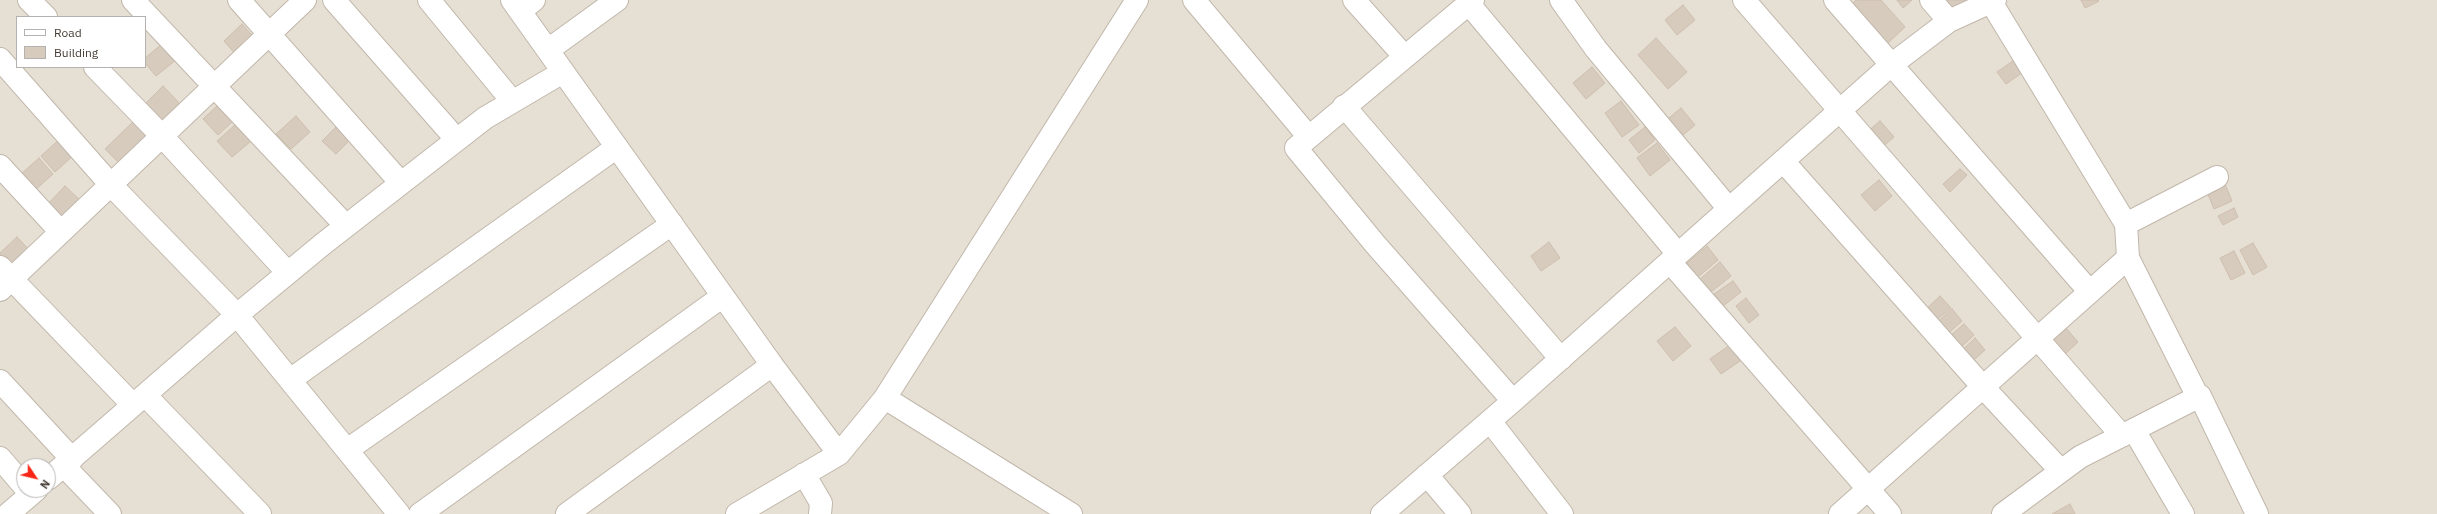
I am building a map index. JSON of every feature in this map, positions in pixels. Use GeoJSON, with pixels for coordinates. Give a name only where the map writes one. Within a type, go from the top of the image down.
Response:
{"type":"FeatureCollection","features":[{"type":"Feature","properties":{"kind":"street"},"geometry":{"type":"LineString","coordinates":[[29,0],[45,16]]}},
{"type":"Feature","properties":{"kind":"street"},"geometry":{"type":"LineString","coordinates":[[133,0],[346,226]]}},
{"type":"Feature","properties":{"kind":"street"},"geometry":{"type":"LineString","coordinates":[[239,0],[401,183]]}},
{"type":"Feature","properties":{"kind":"street"},"geometry":{"type":"LineString","coordinates":[[260,514],[139,400],[4,279],[61,232],[305,0]]}},
{"type":"Feature","properties":{"kind":"street"},"geometry":{"type":"LineString","coordinates":[[334,0],[457,140]]}},
{"type":"Feature","properties":{"kind":"street"},"geometry":{"type":"LineString","coordinates":[[429,0],[512,101]]}},
{"type":"Feature","properties":{"kind":"street"},"geometry":{"type":"LineString","coordinates":[[548,50],[617,0]]}},
{"type":"Feature","properties":{"kind":"street"},"geometry":{"type":"LineString","coordinates":[[737,514],[838,454],[885,398],[1137,0]]}},
{"type":"Feature","properties":{"kind":"street"},"geometry":{"type":"LineString","coordinates":[[1194,0],[1308,136]]}},
{"type":"Feature","properties":{"kind":"street"},"geometry":{"type":"LineString","coordinates":[[1354,0],[1404,57]]}},
{"type":"Feature","properties":{"kind":"street"},"geometry":{"type":"LineString","coordinates":[[1561,0],[1596,49],[1729,209]]}},
{"type":"Feature","properties":{"kind":"street"},"geometry":{"type":"LineString","coordinates":[[1744,0],[2038,338],[2128,433],[2183,514]]}},
{"type":"Feature","properties":{"kind":"street"},"geometry":{"type":"LineString","coordinates":[[1835,0],[1891,66],[2090,292]]}},
{"type":"Feature","properties":{"kind":"street"},"geometry":{"type":"LineString","coordinates":[[1931,0],[1949,22]]}},
{"type":"Feature","properties":{"kind":"street"},"geometry":{"type":"LineString","coordinates":[[1382,514],[1513,402],[1840,109],[1891,66],[1949,22],[1993,1],[2126,224],[2128,258],[2198,397],[2200,396],[2257,514]]}},
{"type":"Feature","properties":{"kind":"street"},"geometry":{"type":"LineString","coordinates":[[522,4],[548,50],[563,72],[772,365],[838,454]]}},
{"type":"Feature","properties":{"kind":"street"},"geometry":{"type":"LineString","coordinates":[[1513,402],[1375,244],[1296,148],[1308,136],[1404,57],[1461,4],[1867,490],[1890,514]]}},
{"type":"Feature","properties":{"kind":"street"},"geometry":{"type":"LineString","coordinates":[[0,59],[111,185],[237,315],[399,514]]}},
{"type":"Feature","properties":{"kind":"street"},"geometry":{"type":"LineString","coordinates":[[96,68],[162,136],[288,273]]}},
{"type":"Feature","properties":{"kind":"street"},"geometry":{"type":"LineString","coordinates":[[61,468],[237,315],[346,226],[485,118],[563,72]]}},
{"type":"Feature","properties":{"kind":"street"},"geometry":{"type":"LineString","coordinates":[[1344,106],[1561,359]]}},
{"type":"Feature","properties":{"kind":"street"},"geometry":{"type":"LineString","coordinates":[[290,380],[617,147]]}},
{"type":"Feature","properties":{"kind":"street"},"geometry":{"type":"LineString","coordinates":[[1783,161],[1983,387],[2061,471]]}},
{"type":"Feature","properties":{"kind":"street"},"geometry":{"type":"LineString","coordinates":[[0,166],[61,232]]}},
{"type":"Feature","properties":{"kind":"street"},"geometry":{"type":"LineString","coordinates":[[2126,224],[2217,177]]}},
{"type":"Feature","properties":{"kind":"street"},"geometry":{"type":"LineString","coordinates":[[347,450],[672,224]]}},
{"type":"Feature","properties":{"kind":"street"},"geometry":{"type":"LineString","coordinates":[[1840,514],[2128,258]]}},
{"type":"Feature","properties":{"kind":"street"},"geometry":{"type":"LineString","coordinates":[[420,514],[723,296]]}},
{"type":"Feature","properties":{"kind":"street"},"geometry":{"type":"LineString","coordinates":[[567,514],[772,365]]}},
{"type":"Feature","properties":{"kind":"street"},"geometry":{"type":"LineString","coordinates":[[0,381],[61,468],[110,514]]}},
{"type":"Feature","properties":{"kind":"street"},"geometry":{"type":"LineString","coordinates":[[2003,514],[2080,457],[2198,397]]}},
{"type":"Feature","properties":{"kind":"street"},"geometry":{"type":"LineString","coordinates":[[885,398],[1071,514]]}},
{"type":"Feature","properties":{"kind":"street"},"geometry":{"type":"LineString","coordinates":[[1490,421],[1562,514]]}},
{"type":"Feature","properties":{"kind":"street"},"geometry":{"type":"LineString","coordinates":[[0,458],[16,475]]}},
{"type":"Feature","properties":{"kind":"street"},"geometry":{"type":"LineString","coordinates":[[804,474],[821,503],[820,514]]}},
{"type":"Feature","properties":{"kind":"street"},"geometry":{"type":"LineString","coordinates":[[1428,475],[1460,514]]}},
{"type":"Feature","properties":{"kind":"street"},"geometry":{"type":"LineString","coordinates":[[8,514],[23,498]]}},
{"type":"Feature","properties":{"kind":"shaded area"},"geometry":{"type":"Polygon","coordinates":[[[0,0],[2437,0],[2437,514],[0,514],[0,0]]]}},
{"type":"Feature","properties":{"kind":"building"},"geometry":{"type":"Polygon","coordinates":[[[1856,0],[1881,0],[1905,27],[1887,44],[1851,5],[1856,0]]]}},
{"type":"Feature","properties":{"kind":"building"},"geometry":{"type":"Polygon","coordinates":[[[1897,0],[1912,0],[1903,8],[1897,0]]]}},
{"type":"Feature","properties":{"kind":"building"},"geometry":{"type":"Polygon","coordinates":[[[1940,0],[1974,0],[1954,17],[1940,0]]]}},
{"type":"Feature","properties":{"kind":"building"},"geometry":{"type":"Polygon","coordinates":[[[2081,0],[2098,0],[2099,1],[2085,8],[2081,0]]]}},
{"type":"Feature","properties":{"kind":"building"},"geometry":{"type":"Polygon","coordinates":[[[1683,5],[1695,20],[1677,35],[1665,20],[1683,5]]]}},
{"type":"Feature","properties":{"kind":"building"},"geometry":{"type":"Polygon","coordinates":[[[242,24],[256,40],[237,56],[224,41],[242,24]]]}},
{"type":"Feature","properties":{"kind":"building"},"geometry":{"type":"Polygon","coordinates":[[[1656,38],[1687,72],[1668,89],[1638,55],[1656,38]]]}},
{"type":"Feature","properties":{"kind":"building"},"geometry":{"type":"Polygon","coordinates":[[[162,44],[176,60],[156,76],[146,64],[146,57],[162,44]]]}},
{"type":"Feature","properties":{"kind":"building"},"geometry":{"type":"Polygon","coordinates":[[[2017,58],[2026,70],[2006,84],[1997,72],[2017,58]]]}},
{"type":"Feature","properties":{"kind":"building"},"geometry":{"type":"Polygon","coordinates":[[[1592,67],[1605,83],[1586,99],[1573,83],[1592,67]]]}},
{"type":"Feature","properties":{"kind":"building"},"geometry":{"type":"Polygon","coordinates":[[[163,86],[181,105],[164,122],[146,103],[163,86]]]}},
{"type":"Feature","properties":{"kind":"building"},"geometry":{"type":"Polygon","coordinates":[[[1621,101],[1639,125],[1622,137],[1605,113],[1621,101]]]}},
{"type":"Feature","properties":{"kind":"building"},"geometry":{"type":"Polygon","coordinates":[[[218,105],[233,121],[218,135],[203,119],[218,105]]]}},
{"type":"Feature","properties":{"kind":"building"},"geometry":{"type":"Polygon","coordinates":[[[1681,108],[1695,125],[1677,140],[1663,123],[1681,108]]]}},
{"type":"Feature","properties":{"kind":"building"},"geometry":{"type":"Polygon","coordinates":[[[296,116],[310,132],[291,149],[276,134],[296,116]]]}},
{"type":"Feature","properties":{"kind":"building"},"geometry":{"type":"Polygon","coordinates":[[[135,120],[150,135],[120,164],[105,149],[135,120]]]}},
{"type":"Feature","properties":{"kind":"building"},"geometry":{"type":"Polygon","coordinates":[[[1880,121],[1894,137],[1881,148],[1867,132],[1880,121]]]}},
{"type":"Feature","properties":{"kind":"building"},"geometry":{"type":"Polygon","coordinates":[[[236,124],[251,141],[232,157],[217,141],[236,124]]]}},
{"type":"Feature","properties":{"kind":"building"},"geometry":{"type":"Polygon","coordinates":[[[339,124],[353,137],[336,154],[322,141],[339,124]]]}},
{"type":"Feature","properties":{"kind":"building"},"geometry":{"type":"Polygon","coordinates":[[[1645,127],[1655,140],[1639,153],[1629,140],[1645,127]]]}},
{"type":"Feature","properties":{"kind":"building"},"geometry":{"type":"Polygon","coordinates":[[[61,138],[75,154],[55,172],[41,156],[61,138]]]}},
{"type":"Feature","properties":{"kind":"building"},"geometry":{"type":"Polygon","coordinates":[[[1657,143],[1670,160],[1650,176],[1637,158],[1657,143]]]}},
{"type":"Feature","properties":{"kind":"building"},"geometry":{"type":"Polygon","coordinates":[[[39,158],[53,174],[34,191],[20,175],[39,158]]]}},
{"type":"Feature","properties":{"kind":"building"},"geometry":{"type":"Polygon","coordinates":[[[1960,169],[1967,175],[1950,192],[1943,184],[1960,169]]]}},
{"type":"Feature","properties":{"kind":"building"},"geometry":{"type":"Polygon","coordinates":[[[1879,180],[1892,196],[1875,211],[1861,195],[1879,180]]]}},
{"type":"Feature","properties":{"kind":"building"},"geometry":{"type":"Polygon","coordinates":[[[2225,184],[2232,201],[2214,209],[2207,192],[2225,184]]]}},
{"type":"Feature","properties":{"kind":"building"},"geometry":{"type":"Polygon","coordinates":[[[65,186],[84,204],[67,222],[48,204],[65,186]]]}},
{"type":"Feature","properties":{"kind":"building"},"geometry":{"type":"Polygon","coordinates":[[[2234,208],[2238,217],[2223,225],[2218,216],[2234,208]]]}},
{"type":"Feature","properties":{"kind":"building"},"geometry":{"type":"Polygon","coordinates":[[[17,237],[32,253],[13,271],[0,257],[0,253],[17,237]]]}},
{"type":"Feature","properties":{"kind":"building"},"geometry":{"type":"Polygon","coordinates":[[[1549,242],[1560,258],[1541,271],[1531,256],[1549,242]]]}},
{"type":"Feature","properties":{"kind":"building"},"geometry":{"type":"Polygon","coordinates":[[[2253,243],[2267,267],[2253,275],[2240,250],[2253,243]]]}},
{"type":"Feature","properties":{"kind":"building"},"geometry":{"type":"Polygon","coordinates":[[[1707,246],[1718,260],[1698,277],[1687,263],[1707,246]]]}},
{"type":"Feature","properties":{"kind":"building"},"geometry":{"type":"Polygon","coordinates":[[[2234,251],[2245,273],[2231,280],[2220,258],[2234,251]]]}},
{"type":"Feature","properties":{"kind":"building"},"geometry":{"type":"Polygon","coordinates":[[[1720,262],[1731,276],[1711,292],[1700,279],[1720,262]]]}},
{"type":"Feature","properties":{"kind":"building"},"geometry":{"type":"Polygon","coordinates":[[[1733,281],[1741,292],[1723,306],[1714,294],[1733,281]]]}},
{"type":"Feature","properties":{"kind":"building"},"geometry":{"type":"Polygon","coordinates":[[[1940,296],[1951,308],[1932,324],[1922,313],[1940,296]]]}},
{"type":"Feature","properties":{"kind":"building"},"geometry":{"type":"Polygon","coordinates":[[[1746,298],[1759,315],[1749,323],[1736,306],[1746,298]]]}},
{"type":"Feature","properties":{"kind":"building"},"geometry":{"type":"Polygon","coordinates":[[[1952,309],[1962,321],[1944,337],[1933,326],[1952,309]]]}},
{"type":"Feature","properties":{"kind":"building"},"geometry":{"type":"Polygon","coordinates":[[[1964,324],[1974,335],[1956,352],[1945,340],[1964,324]]]}},
{"type":"Feature","properties":{"kind":"building"},"geometry":{"type":"Polygon","coordinates":[[[1675,327],[1691,346],[1673,361],[1657,341],[1675,327]]]}},
{"type":"Feature","properties":{"kind":"building"},"geometry":{"type":"Polygon","coordinates":[[[2066,328],[2078,342],[2064,355],[2052,341],[2066,328]]]}},
{"type":"Feature","properties":{"kind":"building"},"geometry":{"type":"Polygon","coordinates":[[[1975,338],[1985,350],[1967,366],[1957,355],[1975,338]]]}},
{"type":"Feature","properties":{"kind":"building"},"geometry":{"type":"Polygon","coordinates":[[[1730,345],[1740,361],[1721,374],[1710,359],[1730,345]]]}},
{"type":"Feature","properties":{"kind":"building"},"geometry":{"type":"Polygon","coordinates":[[[2070,504],[2075,514],[2052,514],[2070,504]]]}}]}
